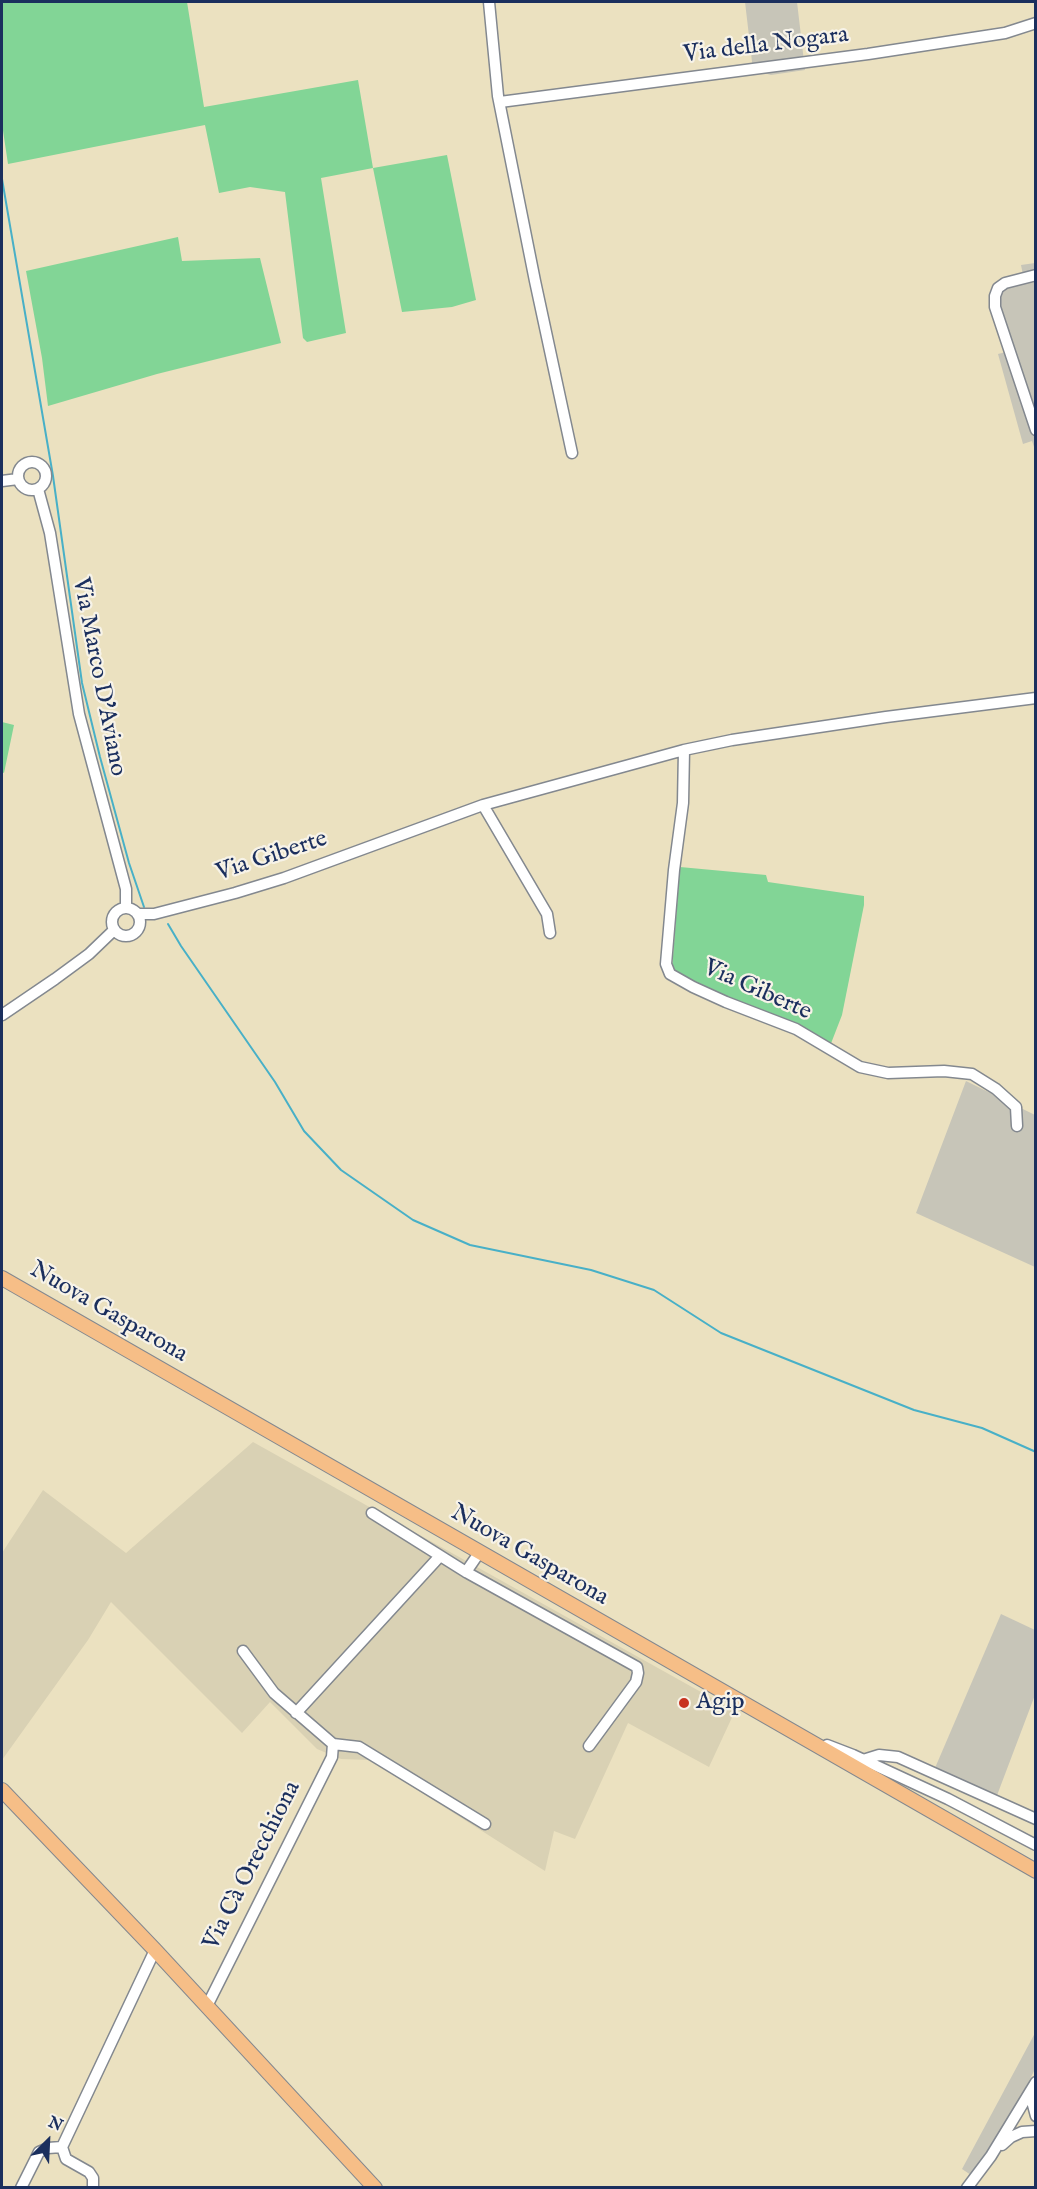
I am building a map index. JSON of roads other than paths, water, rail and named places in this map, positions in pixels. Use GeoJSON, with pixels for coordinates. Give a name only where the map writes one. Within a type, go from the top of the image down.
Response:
{"type":"FeatureCollection","features":[{"type":"Feature","properties":{"kind":"main road","name":"Nuova Gasparona"},"geometry":{"type":"LineString","coordinates":[[2,1278],[1031,1870]]}},
{"type":"Feature","properties":{"kind":"main road"},"geometry":{"type":"LineString","coordinates":[[2,1790],[155,1950],[375,2187]]}},
{"type":"Feature","properties":{"kind":"street"},"geometry":{"type":"LineString","coordinates":[[489,2],[500,102],[572,453]]}},
{"type":"Feature","properties":{"kind":"street","name":"Via della Nogara"},"geometry":{"type":"LineString","coordinates":[[500,102],[891,50],[1005,33],[1035,23]]}},
{"type":"Feature","properties":{"kind":"street"},"geometry":{"type":"LineString","coordinates":[[1035,275],[1005,283],[998,288],[995,307],[1035,430]]}},
{"type":"Feature","properties":{"kind":"street"},"geometry":{"type":"LineString","coordinates":[[31,461],[40,464],[46,471],[47,476],[43,486],[38,489],[27,489],[18,479],[19,470],[31,461]]}},
{"type":"Feature","properties":{"kind":"street"},"geometry":{"type":"LineString","coordinates":[[2,481],[18,479]]}},
{"type":"Feature","properties":{"kind":"street","name":"Via Marco D'Aviano"},"geometry":{"type":"LineString","coordinates":[[38,489],[50,533],[79,714],[126,889],[126,908]]}},
{"type":"Feature","properties":{"kind":"street","name":"Via Giberte"},"geometry":{"type":"LineString","coordinates":[[138,914],[154,914],[235,893],[284,878],[483,805],[684,750],[732,740],[832,725],[1035,698]]}},
{"type":"Feature","properties":{"kind":"street","name":"Via Giberte"},"geometry":{"type":"LineString","coordinates":[[684,750],[683,803],[674,870],[666,964],[670,974],[726,1002],[796,1029],[860,1067],[888,1072],[944,1071],[972,1074],[996,1089],[1017,1107],[1017,1126]]}},
{"type":"Feature","properties":{"kind":"street"},"geometry":{"type":"LineString","coordinates":[[483,805],[547,914],[550,933]]}},
{"type":"Feature","properties":{"kind":"street"},"geometry":{"type":"LineString","coordinates":[[133,909],[138,914],[139,928],[132,935],[122,936],[114,930],[113,917],[118,910],[133,909]]}},
{"type":"Feature","properties":{"kind":"street"},"geometry":{"type":"LineString","coordinates":[[2,1014],[64,973],[89,954],[114,930]]}},
{"type":"Feature","properties":{"kind":"street"},"geometry":{"type":"LineString","coordinates":[[372,1513],[466,1572],[637,1666],[636,1682],[589,1746]]}},
{"type":"Feature","properties":{"kind":"street"},"geometry":{"type":"LineString","coordinates":[[466,1572],[479,1553]]}},
{"type":"Feature","properties":{"kind":"street"},"geometry":{"type":"LineString","coordinates":[[296,1713],[440,1556]]}},
{"type":"Feature","properties":{"kind":"street"},"geometry":{"type":"LineString","coordinates":[[243,1651],[274,1693],[333,1744],[359,1747],[485,1824]]}},
{"type":"Feature","properties":{"kind":"street"},"geometry":{"type":"LineString","coordinates":[[745,1705],[780,1719],[830,1747],[864,1760],[948,1799],[1035,1845]]}},
{"type":"Feature","properties":{"kind":"street","name":"Via Cà Orecchiona"},"geometry":{"type":"LineString","coordinates":[[207,2006],[332,1757],[333,1744]]}},
{"type":"Feature","properties":{"kind":"street"},"geometry":{"type":"LineString","coordinates":[[864,1760],[879,1755],[898,1757],[1035,1819]]}},
{"type":"Feature","properties":{"kind":"street"},"geometry":{"type":"LineString","coordinates":[[93,2187],[93,2178],[89,2172],[66,2159],[63,2147],[155,1950]]}},
{"type":"Feature","properties":{"kind":"street"},"geometry":{"type":"LineString","coordinates":[[967,2187],[991,2156],[1035,2082]]}},
{"type":"Feature","properties":{"kind":"street"},"geometry":{"type":"LineString","coordinates":[[1018,2114],[1035,2117],[1033,2105],[1035,2093]]}},
{"type":"Feature","properties":{"kind":"street"},"geometry":{"type":"LineString","coordinates":[[1018,2114],[1035,2131]]}},
{"type":"Feature","properties":{"kind":"street"},"geometry":{"type":"LineString","coordinates":[[991,2156],[1011,2137],[1022,2132],[1035,2131]]}},
{"type":"Feature","properties":{"kind":"street"},"geometry":{"type":"LineString","coordinates":[[21,2187],[39,2152],[48,2148],[63,2147]]}},
{"type":"Feature","properties":{"kind":"waterway"},"geometry":{"type":"LineString","coordinates":[[2,179],[53,476],[82,683],[129,863],[144,907]]}},
{"type":"Feature","properties":{"kind":"waterway"},"geometry":{"type":"LineString","coordinates":[[168,924],[275,1082],[304,1131],[341,1170],[413,1220],[470,1245],[591,1270],[654,1290],[721,1333],[914,1410],[982,1428],[1036,1452]]}},
{"type":"Feature","properties":{"kind":"place","name":"Agip"},"geometry":{"type":"Point","coordinates":[684,1703]}}]}
